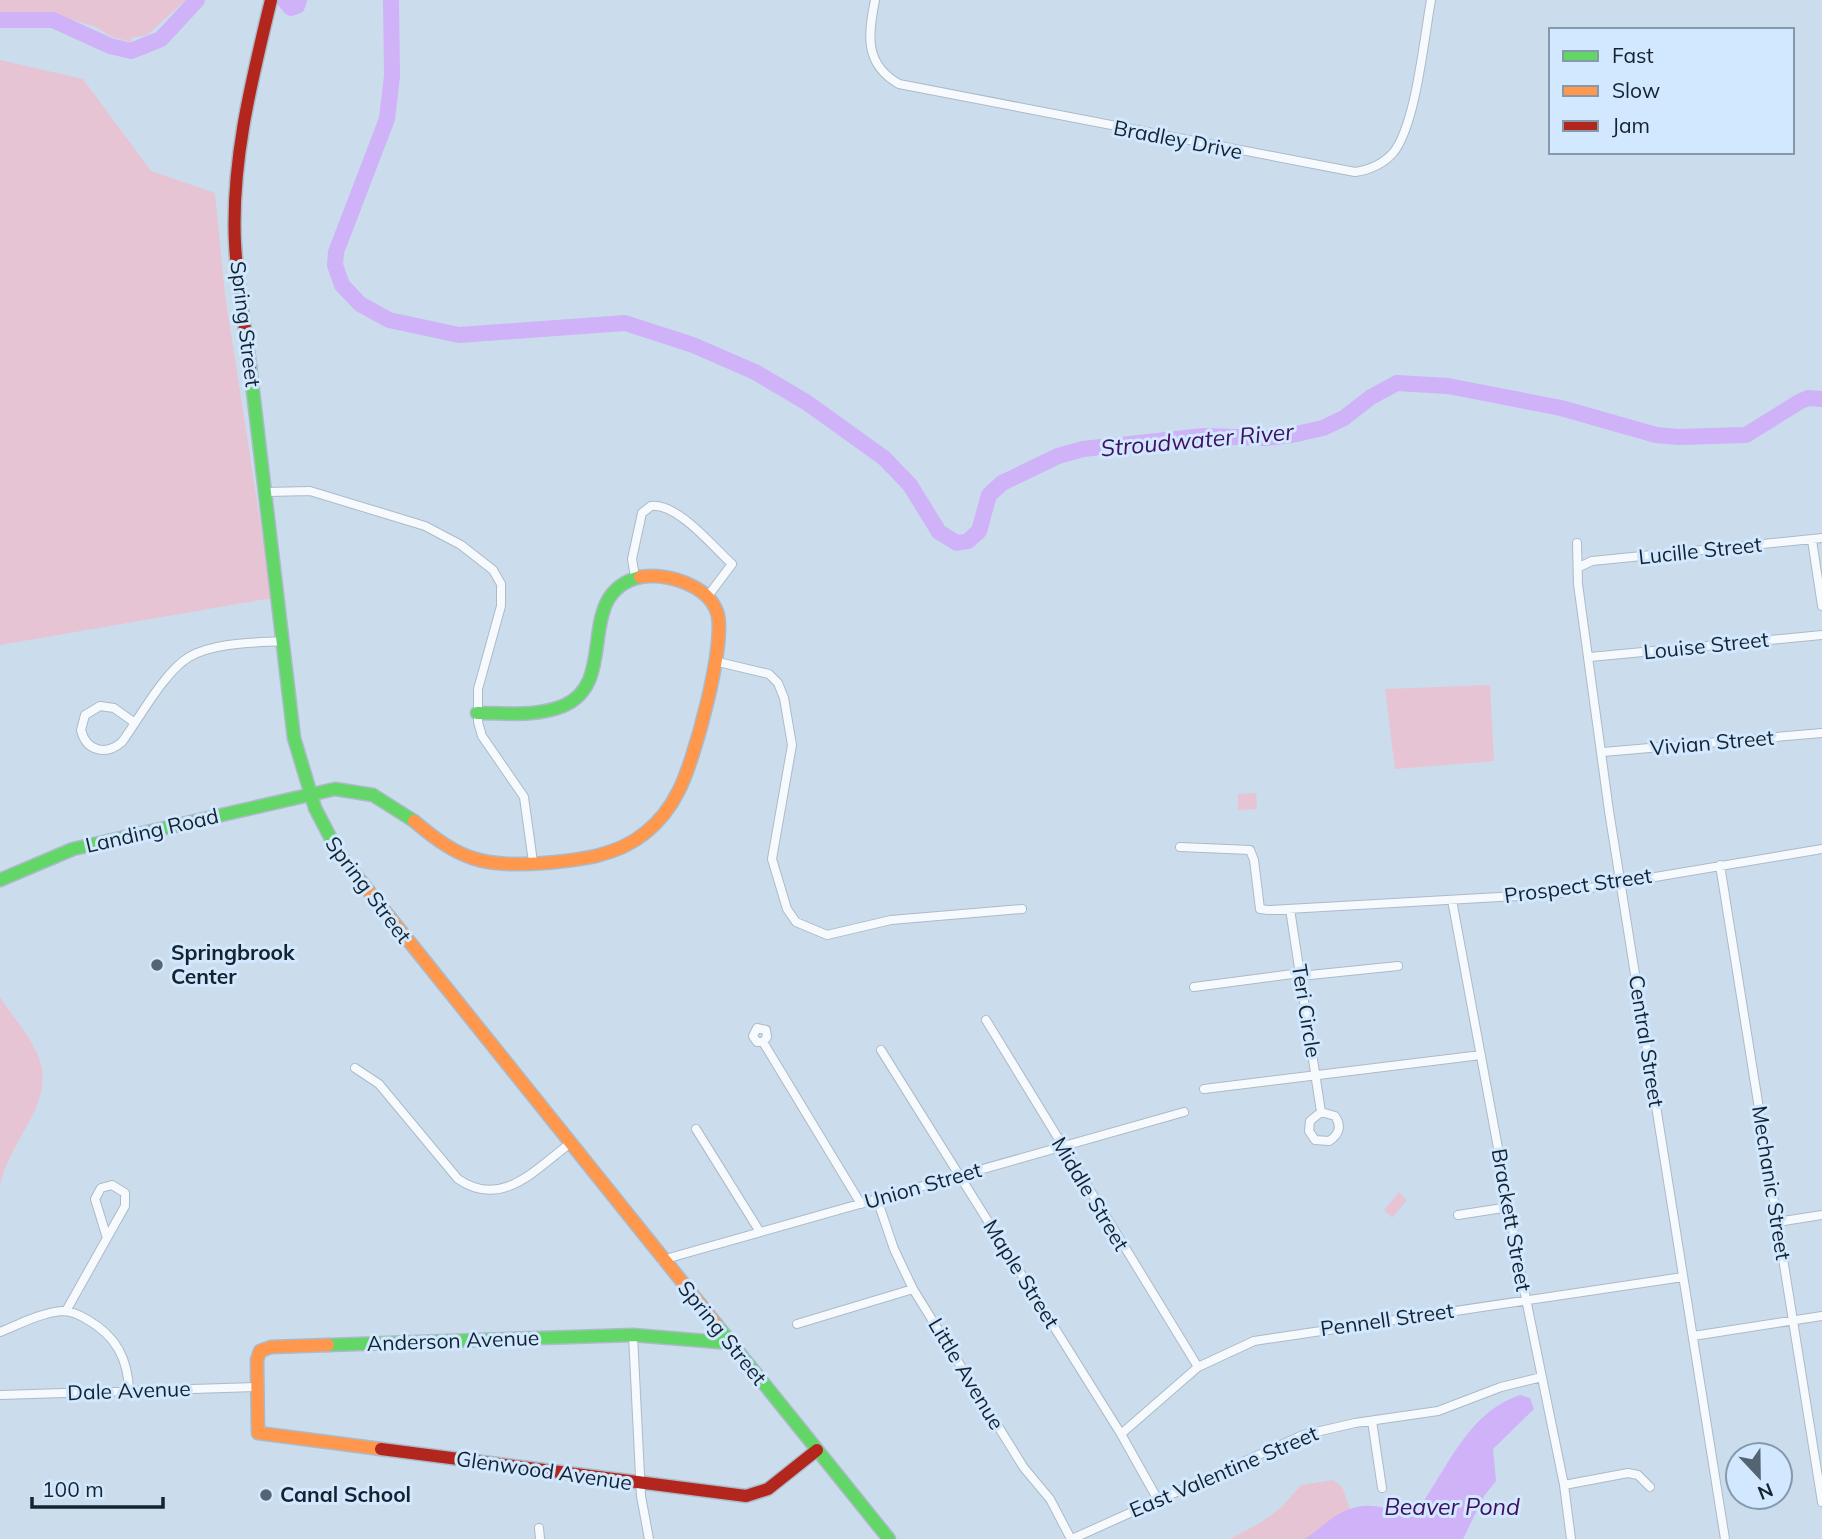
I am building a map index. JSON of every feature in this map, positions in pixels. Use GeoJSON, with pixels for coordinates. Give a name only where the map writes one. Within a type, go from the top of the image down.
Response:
{"type":"FeatureCollection","features":[{"type":"Feature","properties":{"kind":"street","name":"Bradley Drive"},"geometry":{"type":"LineString","coordinates":[[875,0],[869,34],[871,55],[876,65],[899,84],[1355,172],[1369,170],[1382,162],[1395,150],[1404,134],[1431,0]]}},
{"type":"Feature","properties":{"kind":"street","name":"Spring Street"},"geometry":{"type":"LineString","coordinates":[[271,2],[246,108],[235,193],[240,295],[267,492],[294,738],[308,795],[332,846],[350,871],[568,1145],[889,1539]]}},
{"type":"Feature","properties":{"kind":"street"},"geometry":{"type":"LineString","coordinates":[[267,492],[310,491],[425,526],[488,564],[498,577],[502,600],[478,688],[477,713],[482,736],[524,797],[533,862]]}},
{"type":"Feature","properties":{"kind":"street"},"geometry":{"type":"LineString","coordinates":[[477,713],[546,710],[574,700],[584,690],[590,677],[606,600],[621,582],[635,577],[654,577],[687,585],[708,596],[732,564],[678,514],[665,507],[651,506],[642,513],[632,559],[635,577]]}},
{"type":"Feature","properties":{"kind":"street"},"geometry":{"type":"LineString","coordinates":[[1817,539],[1822,606]]}},
{"type":"Feature","properties":{"kind":"street","name":"Lucille Street"},"geometry":{"type":"LineString","coordinates":[[1579,567],[1592,561],[1817,539]]}},
{"type":"Feature","properties":{"kind":"street","name":"Central Street"},"geometry":{"type":"LineString","coordinates":[[1577,543],[1579,567],[1576,573],[1621,882],[1725,1539]]}},
{"type":"Feature","properties":{"kind":"street","name":"Landing Road"},"geometry":{"type":"LineString","coordinates":[[0,880],[44,858],[84,846],[308,795],[347,789],[372,793],[404,812],[458,855],[485,864],[583,858],[613,851],[632,842],[656,823],[675,800],[696,745],[720,624],[708,596]]}},
{"type":"Feature","properties":{"kind":"street","name":"Louise Street"},"geometry":{"type":"LineString","coordinates":[[1590,657],[1822,635]]}},
{"type":"Feature","properties":{"kind":"street"},"geometry":{"type":"LineString","coordinates":[[135,723],[114,708],[100,706],[85,715],[81,730],[90,746],[105,751],[119,745],[135,723],[175,668],[193,655],[222,647],[284,641]]}},
{"type":"Feature","properties":{"kind":"street"},"geometry":{"type":"LineString","coordinates":[[714,661],[769,674],[782,692],[792,746],[772,859],[787,909],[796,922],[827,935],[891,920],[1022,909]]}},
{"type":"Feature","properties":{"kind":"street","name":"Vivian Street"},"geometry":{"type":"LineString","coordinates":[[1603,752],[1822,733]]}},
{"type":"Feature","properties":{"kind":"street","name":"Prospect Street"},"geometry":{"type":"LineString","coordinates":[[1180,847],[1250,850],[1254,860],[1259,909],[1554,894],[1822,849]]}},
{"type":"Feature","properties":{"kind":"street","name":"Mechanic Street"},"geometry":{"type":"LineString","coordinates":[[1720,864],[1822,1502]]}},
{"type":"Feature","properties":{"kind":"street","name":"Brackett Street"},"geometry":{"type":"LineString","coordinates":[[1452,900],[1525,1299],[1564,1485],[1571,1539]]}},
{"type":"Feature","properties":{"kind":"street","name":"Teri Circle"},"geometry":{"type":"LineString","coordinates":[[1290,909],[1321,1112]]}},
{"type":"Feature","properties":{"kind":"street"},"geometry":{"type":"LineString","coordinates":[[1194,987],[1398,966]]}},
{"type":"Feature","properties":{"kind":"street","name":"Middle Street"},"geometry":{"type":"LineString","coordinates":[[986,1020],[1061,1147],[1198,1367]]}},
{"type":"Feature","properties":{"kind":"street"},"geometry":{"type":"LineString","coordinates":[[762,1042],[861,1204]]}},
{"type":"Feature","properties":{"kind":"street","name":"Maple Street"},"geometry":{"type":"LineString","coordinates":[[881,1050],[1121,1434],[1158,1500]]}},
{"type":"Feature","properties":{"kind":"street"},"geometry":{"type":"LineString","coordinates":[[1204,1089],[1481,1055]]}},
{"type":"Feature","properties":{"kind":"street"},"geometry":{"type":"LineString","coordinates":[[355,1068],[379,1084],[458,1179],[475,1189],[492,1191],[516,1186],[568,1145]]}},
{"type":"Feature","properties":{"kind":"street","name":"Union Street"},"geometry":{"type":"LineString","coordinates":[[662,1260],[1184,1112]]}},
{"type":"Feature","properties":{"kind":"street"},"geometry":{"type":"LineString","coordinates":[[696,1129],[760,1233]]}},
{"type":"Feature","properties":{"kind":"street"},"geometry":{"type":"LineString","coordinates":[[66,1311],[107,1238],[126,1201],[123,1191],[112,1185],[101,1188],[95,1199],[107,1238]]}},
{"type":"Feature","properties":{"kind":"street","name":"Little Avenue"},"geometry":{"type":"LineString","coordinates":[[877,1199],[894,1249],[913,1289],[1024,1468],[1051,1499],[1071,1539]]}},
{"type":"Feature","properties":{"kind":"street"},"geometry":{"type":"LineString","coordinates":[[1458,1214],[1509,1207]]}},
{"type":"Feature","properties":{"kind":"street"},"geometry":{"type":"LineString","coordinates":[[1777,1222],[1822,1214]]}},
{"type":"Feature","properties":{"kind":"street","name":"Pennell Street"},"geometry":{"type":"LineString","coordinates":[[1121,1434],[1198,1367],[1240,1346],[1269,1337],[1683,1277]]}},
{"type":"Feature","properties":{"kind":"street"},"geometry":{"type":"LineString","coordinates":[[797,1324],[913,1289]]}},
{"type":"Feature","properties":{"kind":"street"},"geometry":{"type":"LineString","coordinates":[[0,1332],[47,1314],[66,1311],[91,1322],[115,1341],[124,1360],[129,1391]]}},
{"type":"Feature","properties":{"kind":"street"},"geometry":{"type":"LineString","coordinates":[[1693,1336],[1822,1316]]}},
{"type":"Feature","properties":{"kind":"street"},"geometry":{"type":"LineString","coordinates":[[634,1335],[641,1484],[649,1539]]}},
{"type":"Feature","properties":{"kind":"street","name":"Anderson Avenue"},"geometry":{"type":"LineString","coordinates":[[258,1433],[258,1355],[271,1347],[634,1335],[730,1343]]}},
{"type":"Feature","properties":{"kind":"street","name":"East Valentine Street"},"geometry":{"type":"LineString","coordinates":[[1071,1539],[1303,1435],[1453,1407],[1502,1387],[1542,1377]]}},
{"type":"Feature","properties":{"kind":"street","name":"Dale Avenue"},"geometry":{"type":"LineString","coordinates":[[0,1395],[257,1387]]}},
{"type":"Feature","properties":{"kind":"street"},"geometry":{"type":"LineString","coordinates":[[1372,1421],[1382,1488]]}},
{"type":"Feature","properties":{"kind":"street","name":"Glenwood Avenue"},"geometry":{"type":"LineString","coordinates":[[258,1433],[641,1484],[755,1494],[768,1489],[817,1450]]}},
{"type":"Feature","properties":{"kind":"street"},"geometry":{"type":"LineString","coordinates":[[1564,1485],[1629,1473],[1638,1475],[1650,1487]]}},
{"type":"Feature","properties":{"kind":"street"},"geometry":{"type":"LineString","coordinates":[[539,1528],[540,1539]]}},
{"type":"Feature","properties":{"kind":"shaded area"},"geometry":{"type":"Polygon","coordinates":[[[0,0],[186,0],[147,35],[131,38],[132,42],[51,13],[9,23],[0,19],[0,0]]]}},
{"type":"Feature","properties":{"kind":"shaded area"},"geometry":{"type":"Polygon","coordinates":[[[0,60],[83,79],[151,171],[215,193],[225,295],[272,598],[0,645],[0,60]]]}},
{"type":"Feature","properties":{"kind":"shaded area"},"geometry":{"type":"Polygon","coordinates":[[[1490,685],[1494,761],[1395,769],[1385,689],[1490,685]]]}},
{"type":"Feature","properties":{"kind":"shaded area"},"geometry":{"type":"Polygon","coordinates":[[[1256,793],[1257,809],[1238,810],[1238,794],[1256,793]]]}},
{"type":"Feature","properties":{"kind":"shaded area"},"geometry":{"type":"Polygon","coordinates":[[[0,997],[32,1044],[40,1061],[43,1078],[35,1109],[4,1170],[0,1186],[0,997]]]}},
{"type":"Feature","properties":{"kind":"shaded area"},"geometry":{"type":"Polygon","coordinates":[[[1399,1192],[1407,1200],[1392,1218],[1384,1210],[1399,1192]]]}},
{"type":"Feature","properties":{"kind":"shaded area"},"geometry":{"type":"Polygon","coordinates":[[[1333,1480],[1342,1487],[1350,1509],[1304,1539],[1230,1539],[1282,1507],[1301,1485],[1333,1480]]]}},
{"type":"Feature","properties":{"kind":"water","name":"Beaver Pond"},"geometry":{"type":"Polygon","coordinates":[[[1520,1395],[1530,1398],[1534,1409],[1493,1449],[1496,1481],[1484,1496],[1463,1539],[1304,1539],[1350,1509],[1370,1506],[1403,1510],[1423,1502],[1475,1425],[1503,1403],[1520,1395]]]}},
{"type":"Feature","properties":{"kind":"waterway","name":"Stroudwater River"},"geometry":{"type":"LineString","coordinates":[[0,20],[53,20],[110,46],[131,51],[161,39],[197,0]]}},
{"type":"Feature","properties":{"kind":"waterway","name":"Stroudwater River"},"geometry":{"type":"LineString","coordinates":[[284,0],[291,8],[297,6],[299,0]]}},
{"type":"Feature","properties":{"kind":"waterway","name":"Stroudwater River"},"geometry":{"type":"LineString","coordinates":[[391,0],[392,76],[387,119],[336,252],[335,265],[342,285],[360,304],[389,320],[459,335],[625,323],[693,345],[755,372],[806,402],[884,458],[910,485],[939,532],[957,543],[968,541],[979,531],[989,495],[1002,483],[1058,456],[1083,449],[1204,436],[1265,438],[1292,435],[1323,428],[1344,418],[1371,397],[1397,383],[1448,386],[1561,408],[1656,435],[1678,437],[1746,435],[1799,402],[1808,398],[1822,399]]}},
{"type":"Feature","properties":{"kind":"traffic: fast"},"geometry":{"type":"LineString","coordinates":[[250,366],[294,738],[315,808],[339,854]]}},
{"type":"Feature","properties":{"kind":"traffic: fast"},"geometry":{"type":"LineString","coordinates":[[477,713],[542,712],[563,706],[580,694],[590,678],[607,601],[620,586],[640,577]]}},
{"type":"Feature","properties":{"kind":"traffic: fast"},"geometry":{"type":"LineString","coordinates":[[0,880],[73,849],[335,789],[373,795],[414,821]]}},
{"type":"Feature","properties":{"kind":"traffic: fast"},"geometry":{"type":"LineString","coordinates":[[716,1324],[889,1539]]}},
{"type":"Feature","properties":{"kind":"traffic: fast"},"geometry":{"type":"LineString","coordinates":[[328,1345],[633,1335],[730,1343]]}},
{"type":"Feature","properties":{"kind":"traffic: slow"},"geometry":{"type":"LineString","coordinates":[[414,821],[460,853],[474,859],[505,864],[545,863],[598,856],[634,841],[650,829],[668,809],[685,777],[707,702],[719,627],[717,612],[712,602],[695,588],[673,579],[640,577]]}},
{"type":"Feature","properties":{"kind":"traffic: slow"},"geometry":{"type":"LineString","coordinates":[[339,854],[716,1324]]}},
{"type":"Feature","properties":{"kind":"traffic: slow"},"geometry":{"type":"LineString","coordinates":[[328,1345],[271,1347],[260,1351],[257,1360],[258,1433],[381,1449]]}},
{"type":"Feature","properties":{"kind":"traffic: jam"},"geometry":{"type":"LineString","coordinates":[[250,366],[236,258],[236,182],[244,120],[271,0]]}},
{"type":"Feature","properties":{"kind":"traffic: jam"},"geometry":{"type":"LineString","coordinates":[[381,1449],[746,1496],[768,1489],[817,1450]]}},
{"type":"Feature","properties":{"kind":"place","name":"Springbrook Center"},"geometry":{"type":"Point","coordinates":[157,965]}},
{"type":"Feature","properties":{"kind":"place","name":"Canal School"},"geometry":{"type":"Point","coordinates":[266,1495]}}]}
